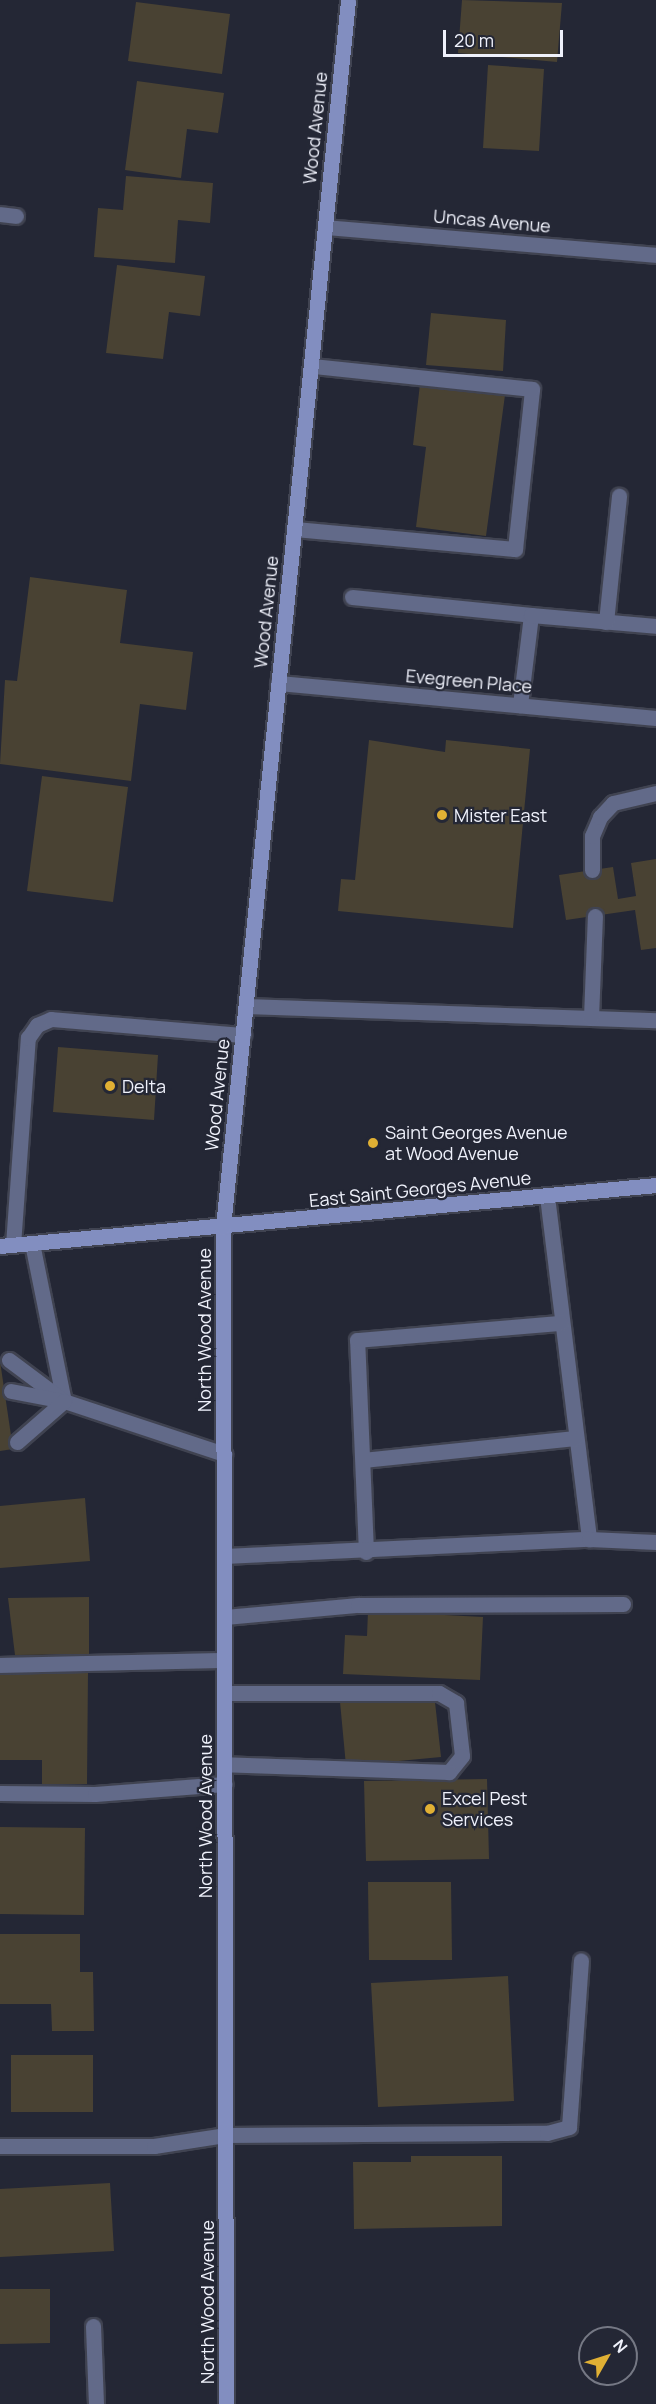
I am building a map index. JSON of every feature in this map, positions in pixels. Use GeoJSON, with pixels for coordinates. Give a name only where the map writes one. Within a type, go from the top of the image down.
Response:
{"type":"FeatureCollection","features":[{"type":"Feature","properties":{"kind":"main road","name":"Wood Avenue"},"geometry":{"type":"LineString","coordinates":[[223,1227],[348,0]]}},
{"type":"Feature","properties":{"kind":"main road","name":"East Saint Georges Avenue"},"geometry":{"type":"LineString","coordinates":[[7,1245],[223,1227],[656,1185]]}},
{"type":"Feature","properties":{"kind":"main road","name":"North Wood Avenue"},"geometry":{"type":"LineString","coordinates":[[223,1227],[226,2404]]}},
{"type":"Feature","properties":{"kind":"street"},"geometry":{"type":"LineString","coordinates":[[0,214],[16,216]]}},
{"type":"Feature","properties":{"kind":"street","name":"Uncas Avenue"},"geometry":{"type":"LineString","coordinates":[[325,227],[656,255]]}},
{"type":"Feature","properties":{"kind":"street"},"geometry":{"type":"LineString","coordinates":[[294,529],[514,549],[531,389],[312,366]]}},
{"type":"Feature","properties":{"kind":"street"},"geometry":{"type":"LineString","coordinates":[[606,622],[619,496]]}},
{"type":"Feature","properties":{"kind":"street"},"geometry":{"type":"LineString","coordinates":[[352,597],[656,626]]}},
{"type":"Feature","properties":{"kind":"street"},"geometry":{"type":"LineString","coordinates":[[520,705],[531,615]]}},
{"type":"Feature","properties":{"kind":"street","name":"Evegreen Place"},"geometry":{"type":"LineString","coordinates":[[278,683],[656,718]]}},
{"type":"Feature","properties":{"kind":"street"},"geometry":{"type":"LineString","coordinates":[[592,870],[592,836],[600,817],[613,803],[656,793]]}},
{"type":"Feature","properties":{"kind":"street"},"geometry":{"type":"LineString","coordinates":[[591,1018],[595,916]]}},
{"type":"Feature","properties":{"kind":"street"},"geometry":{"type":"LineString","coordinates":[[246,1006],[656,1020]]}},
{"type":"Feature","properties":{"kind":"street"},"geometry":{"type":"LineString","coordinates":[[7,1245],[28,1038],[37,1025],[51,1019],[243,1035]]}},
{"type":"Feature","properties":{"kind":"street"},"geometry":{"type":"LineString","coordinates":[[548,1196],[560,1323],[589,1539]]}},
{"type":"Feature","properties":{"kind":"street"},"geometry":{"type":"LineString","coordinates":[[32,1243],[64,1401]]}},
{"type":"Feature","properties":{"kind":"street"},"geometry":{"type":"LineString","coordinates":[[366,1552],[357,1340],[560,1323]]}},
{"type":"Feature","properties":{"kind":"street"},"geometry":{"type":"LineString","coordinates":[[9,1360],[64,1401]]}},
{"type":"Feature","properties":{"kind":"street"},"geometry":{"type":"LineString","coordinates":[[11,1391],[64,1401],[224,1454]]}},
{"type":"Feature","properties":{"kind":"street"},"geometry":{"type":"LineString","coordinates":[[17,1442],[64,1401]]}},
{"type":"Feature","properties":{"kind":"street"},"geometry":{"type":"LineString","coordinates":[[363,1460],[575,1438]]}},
{"type":"Feature","properties":{"kind":"street"},"geometry":{"type":"LineString","coordinates":[[224,1556],[366,1552],[589,1539],[656,1542]]}},
{"type":"Feature","properties":{"kind":"street"},"geometry":{"type":"LineString","coordinates":[[225,1617],[358,1605],[623,1604]]}},
{"type":"Feature","properties":{"kind":"street"},"geometry":{"type":"LineString","coordinates":[[0,1665],[225,1660]]}},
{"type":"Feature","properties":{"kind":"street"},"geometry":{"type":"LineString","coordinates":[[224,1693],[439,1693],[456,1703],[462,1756],[449,1772],[225,1764]]}},
{"type":"Feature","properties":{"kind":"street"},"geometry":{"type":"LineString","coordinates":[[0,1793],[95,1794],[225,1784]]}},
{"type":"Feature","properties":{"kind":"street"},"geometry":{"type":"LineString","coordinates":[[0,2146],[154,2146],[226,2135],[523,2134],[569,2127],[581,1960]]}},
{"type":"Feature","properties":{"kind":"street"},"geometry":{"type":"LineString","coordinates":[[93,2326],[96,2404]]}},
{"type":"Feature","properties":{"kind":"building"},"geometry":{"type":"Polygon","coordinates":[[[462,0],[562,3],[557,62],[458,53],[462,0]]]}},
{"type":"Feature","properties":{"kind":"building"},"geometry":{"type":"Polygon","coordinates":[[[136,2],[230,14],[222,74],[128,61],[136,2]]]}},
{"type":"Feature","properties":{"kind":"building"},"geometry":{"type":"Polygon","coordinates":[[[488,65],[544,69],[539,151],[483,148],[488,65]]]}},
{"type":"Feature","properties":{"kind":"building"},"geometry":{"type":"Polygon","coordinates":[[[137,81],[224,93],[218,133],[187,129],[181,178],[125,170],[137,81]]]}},
{"type":"Feature","properties":{"kind":"building"},"geometry":{"type":"Polygon","coordinates":[[[126,176],[213,183],[210,223],[178,220],[175,263],[94,257],[98,208],[123,210],[126,176]]]}},
{"type":"Feature","properties":{"kind":"building"},"geometry":{"type":"Polygon","coordinates":[[[117,265],[205,276],[200,316],[169,312],[163,359],[106,353],[117,265]]]}},
{"type":"Feature","properties":{"kind":"building"},"geometry":{"type":"Polygon","coordinates":[[[431,313],[506,320],[503,371],[426,365],[431,313]]]}},
{"type":"Feature","properties":{"kind":"building"},"geometry":{"type":"Polygon","coordinates":[[[420,384],[505,395],[486,536],[416,527],[426,447],[413,445],[420,384]]]}},
{"type":"Feature","properties":{"kind":"building"},"geometry":{"type":"Polygon","coordinates":[[[30,577],[127,590],[120,643],[193,652],[186,710],[140,704],[131,781],[0,764],[5,680],[17,681],[30,577]]]}},
{"type":"Feature","properties":{"kind":"building","name":"Mister East"},"geometry":{"type":"Polygon","coordinates":[[[369,740],[445,752],[446,740],[530,749],[513,928],[338,911],[341,879],[355,880],[369,740]]]}},
{"type":"Feature","properties":{"kind":"building"},"geometry":{"type":"Polygon","coordinates":[[[42,776],[128,787],[113,902],[27,891],[42,776]]]}},
{"type":"Feature","properties":{"kind":"building"},"geometry":{"type":"Polygon","coordinates":[[[656,859],[656,948],[641,950],[635,910],[566,920],[559,875],[613,867],[618,899],[636,896],[631,863],[656,859]]]}},
{"type":"Feature","properties":{"kind":"building"},"geometry":{"type":"Polygon","coordinates":[[[58,1047],[158,1055],[154,1120],[53,1112],[58,1047]]]}},
{"type":"Feature","properties":{"kind":"building"},"geometry":{"type":"Polygon","coordinates":[[[0,1361],[13,1449],[0,1451],[0,1361]]]}},
{"type":"Feature","properties":{"kind":"building"},"geometry":{"type":"Polygon","coordinates":[[[85,1498],[90,1561],[0,1568],[0,1506],[85,1498]]]}},
{"type":"Feature","properties":{"kind":"building"},"geometry":{"type":"Polygon","coordinates":[[[89,1597],[89,1654],[15,1655],[8,1598],[89,1597]]]}},
{"type":"Feature","properties":{"kind":"building"},"geometry":{"type":"Polygon","coordinates":[[[368,1611],[483,1617],[480,1680],[343,1674],[345,1635],[367,1636],[368,1611]]]}},
{"type":"Feature","properties":{"kind":"building"},"geometry":{"type":"Polygon","coordinates":[[[0,1672],[88,1672],[87,1784],[42,1784],[42,1760],[0,1760],[0,1672]]]}},
{"type":"Feature","properties":{"kind":"building"},"geometry":{"type":"Polygon","coordinates":[[[434,1693],[441,1757],[346,1766],[340,1702],[434,1693]]]}},
{"type":"Feature","properties":{"kind":"building"},"geometry":{"type":"Polygon","coordinates":[[[487,1779],[489,1859],[366,1861],[364,1781],[487,1779]]]}},
{"type":"Feature","properties":{"kind":"building"},"geometry":{"type":"Polygon","coordinates":[[[0,1827],[85,1828],[84,1915],[0,1914],[0,1827]]]}},
{"type":"Feature","properties":{"kind":"building"},"geometry":{"type":"Polygon","coordinates":[[[368,1882],[451,1882],[452,1960],[369,1960],[368,1882]]]}},
{"type":"Feature","properties":{"kind":"building"},"geometry":{"type":"Polygon","coordinates":[[[0,1934],[80,1934],[80,1972],[93,1972],[94,2031],[52,2031],[51,2004],[0,2004],[0,1934]]]}},
{"type":"Feature","properties":{"kind":"building"},"geometry":{"type":"Polygon","coordinates":[[[508,1976],[514,2101],[378,2107],[371,1983],[508,1976]]]}},
{"type":"Feature","properties":{"kind":"building"},"geometry":{"type":"Polygon","coordinates":[[[11,2055],[93,2055],[93,2112],[11,2112],[11,2055]]]}},
{"type":"Feature","properties":{"kind":"building"},"geometry":{"type":"Polygon","coordinates":[[[411,2156],[502,2156],[502,2226],[354,2229],[353,2162],[411,2162],[411,2156]]]}},
{"type":"Feature","properties":{"kind":"building"},"geometry":{"type":"Polygon","coordinates":[[[110,2183],[114,2251],[0,2257],[0,2189],[110,2183]]]}},
{"type":"Feature","properties":{"kind":"building"},"geometry":{"type":"Polygon","coordinates":[[[0,2289],[50,2289],[50,2343],[0,2344],[0,2289]]]}},
{"type":"Feature","properties":{"kind":"place","name":"Mister East"},"geometry":{"type":"Point","coordinates":[442,815]}},
{"type":"Feature","properties":{"kind":"place","name":"Delta"},"geometry":{"type":"Point","coordinates":[110,1086]}},
{"type":"Feature","properties":{"kind":"place","name":"Saint Georges Avenue at Wood Avenue"},"geometry":{"type":"Point","coordinates":[373,1143]}},
{"type":"Feature","properties":{"kind":"place","name":"Excel Pest Services"},"geometry":{"type":"Point","coordinates":[430,1809]}}]}
